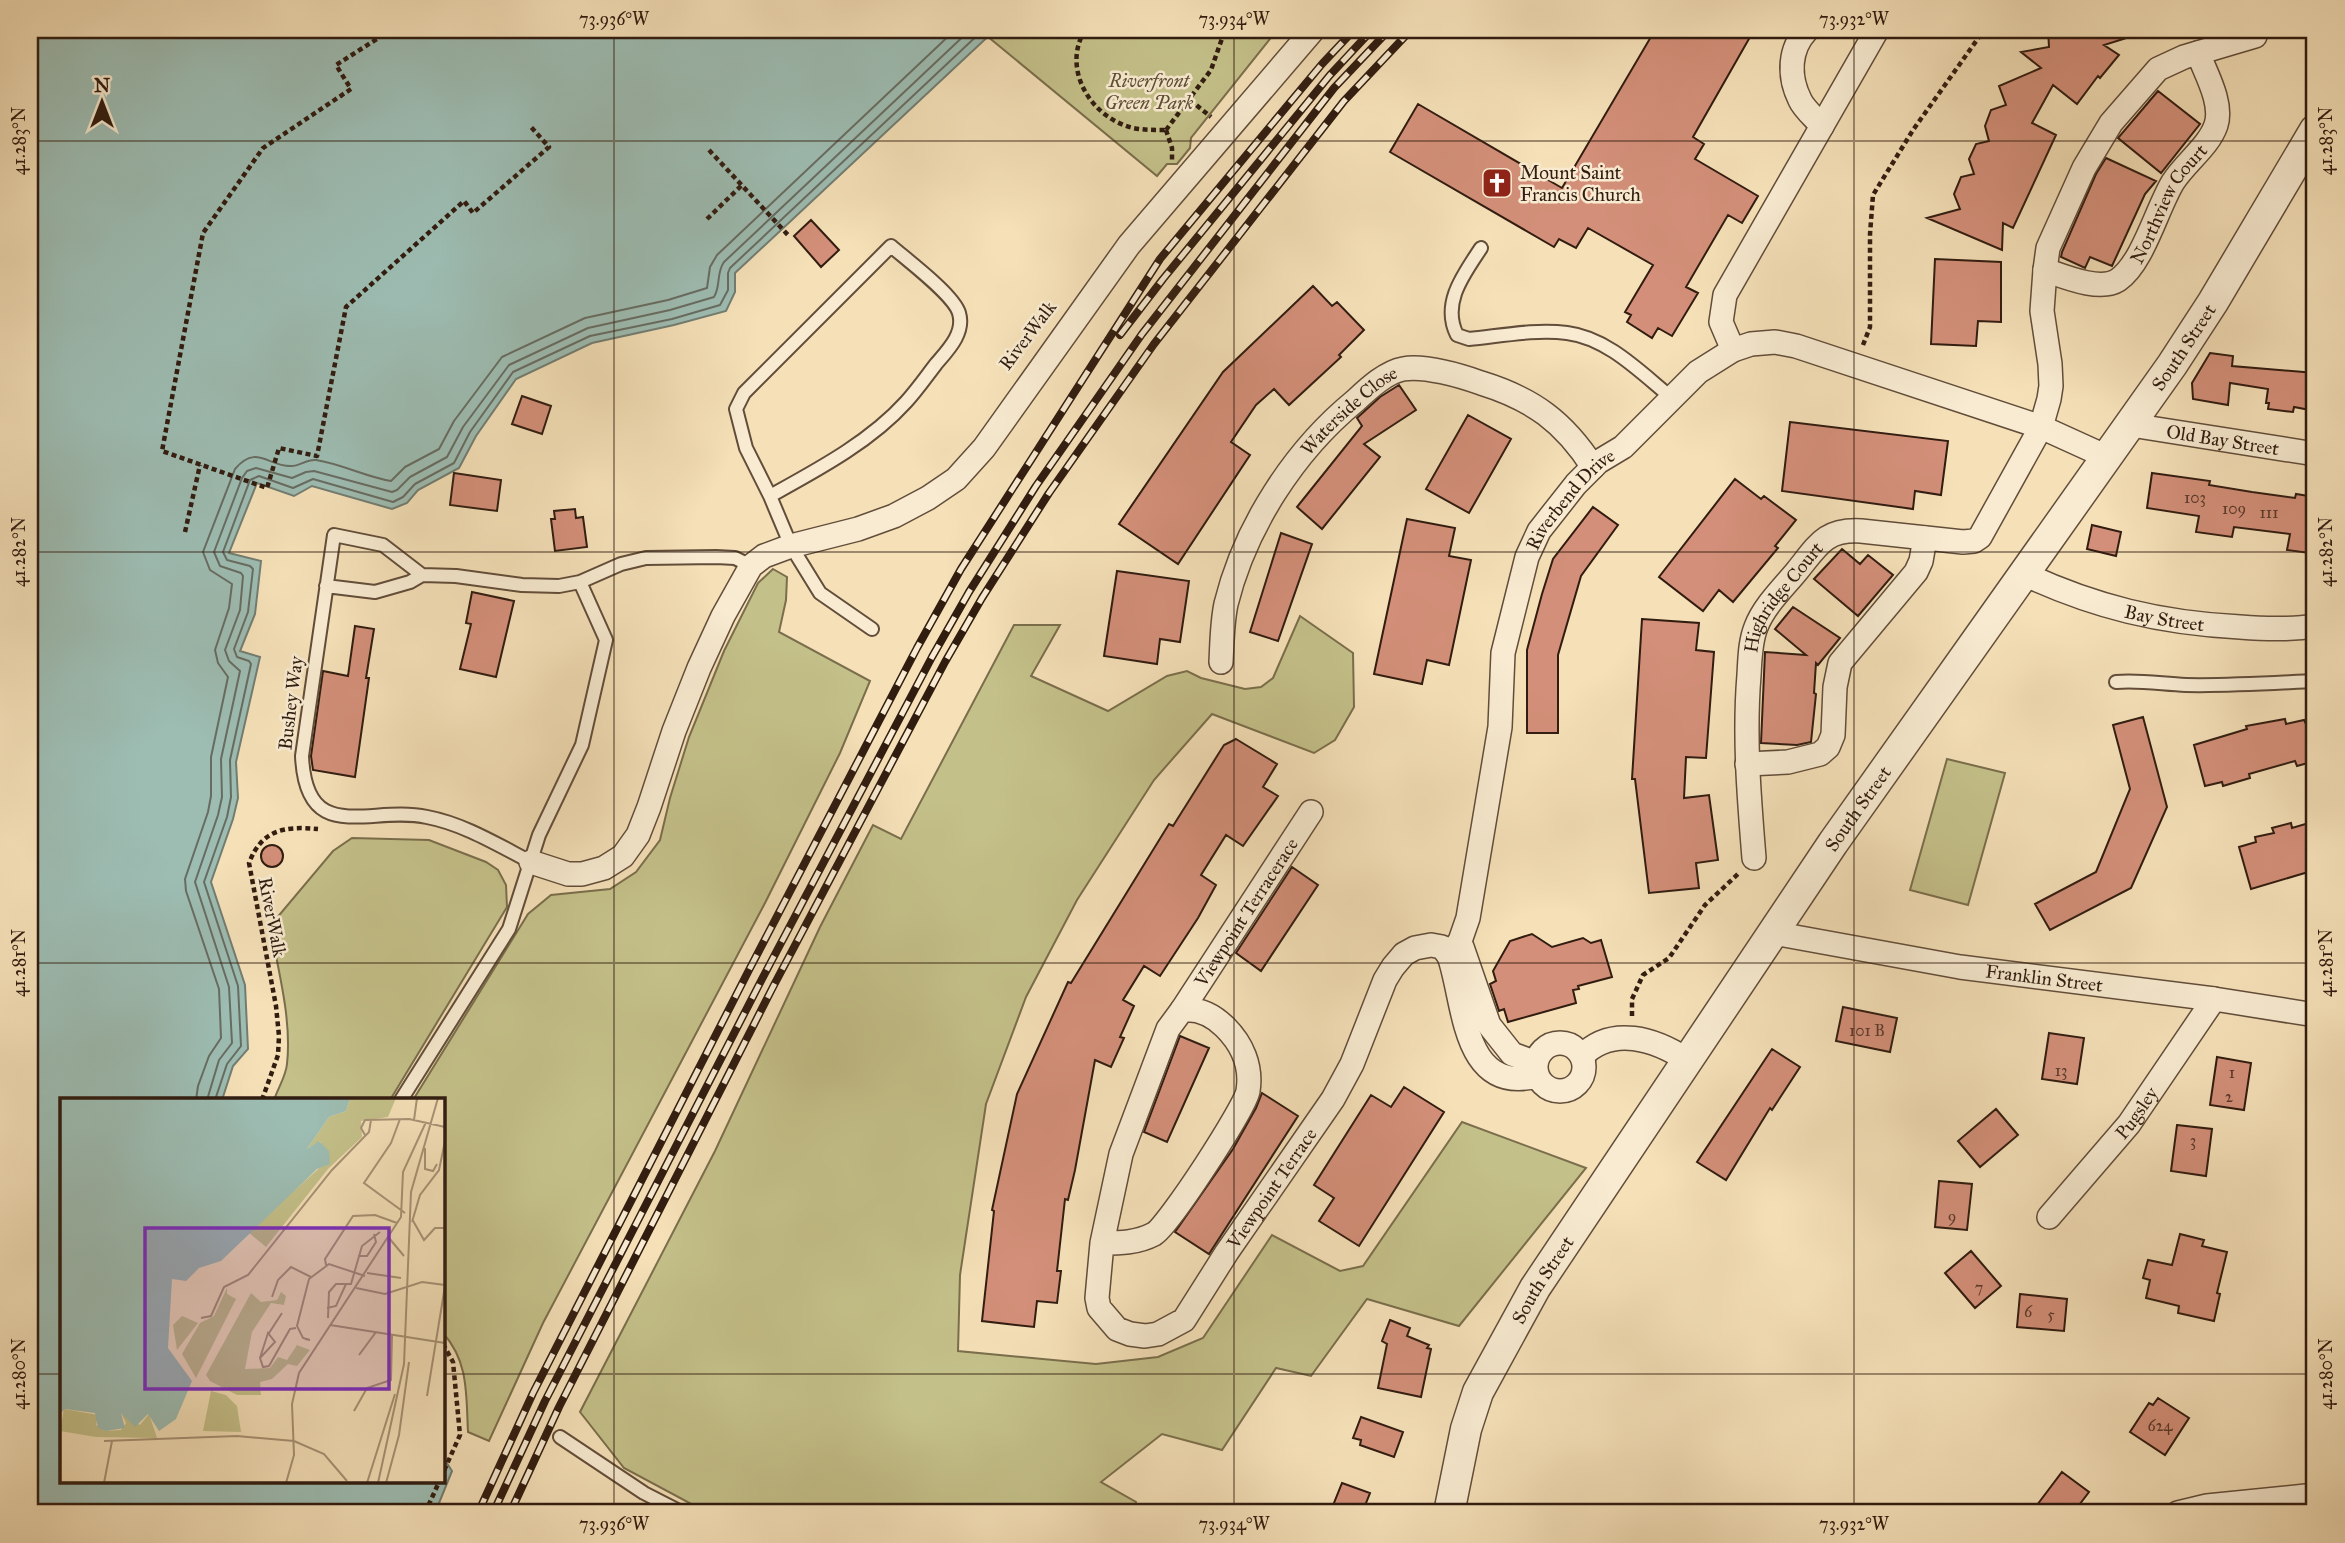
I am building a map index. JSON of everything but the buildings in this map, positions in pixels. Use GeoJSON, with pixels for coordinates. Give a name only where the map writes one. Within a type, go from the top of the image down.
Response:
{"type":"FeatureCollection","features":[{"type":"Feature","properties":{"kind":"street"},"geometry":{"type":"LineString","coordinates":[[531,862],[568,874],[582,874],[604,868],[623,856],[631,846],[649,807],[674,731],[699,668],[723,615],[751,566],[764,556],[791,546],[858,529],[894,516],[929,498],[956,479],[984,448],[1129,245],[1313,30]]}},
{"type":"Feature","properties":{"kind":"street"},"geometry":{"type":"LineString","coordinates":[[1807,30],[1794,48],[1793,75],[1800,101],[1822,126]]}},
{"type":"Feature","properties":{"kind":"street"},"geometry":{"type":"LineString","coordinates":[[1733,350],[1721,322],[1725,295],[1877,30]]}},
{"type":"Feature","properties":{"kind":"street"},"geometry":{"type":"LineString","coordinates":[[2040,427],[2051,386],[2042,311],[2048,248],[2084,168],[2111,123],[2158,69],[2172,61],[2255,36]]}},
{"type":"Feature","properties":{"kind":"street","name":"Northview Court"},"geometry":{"type":"LineString","coordinates":[[2045,270],[2078,281],[2103,284],[2117,281],[2130,266],[2174,181],[2215,126],[2217,107],[2198,53]]}},
{"type":"Feature","properties":{"kind":"street","name":"South Street"},"geometry":{"type":"LineString","coordinates":[[1449,1513],[1466,1429],[1478,1392],[1535,1288],[1773,933],[2022,573],[2131,425],[2213,302],[2315,130]]}},
{"type":"Feature","properties":{"kind":"street","name":"Riverbend Drive"},"geometry":{"type":"LineString","coordinates":[[1455,948],[1468,918],[1500,727],[1503,653],[1527,557],[1539,531],[1576,484],[1592,467],[1623,447],[1698,372],[1733,350],[1751,344],[1775,342],[1796,346],[2040,427],[2107,457]]}},
{"type":"Feature","properties":{"kind":"street","name":"Waterside Close"},"geometry":{"type":"LineString","coordinates":[[1220,662],[1226,607],[1234,577],[1254,530],[1275,493],[1307,448],[1329,424],[1363,394],[1396,371],[1413,369],[1445,373],[1484,383],[1508,393],[1555,420],[1572,437],[1592,467]]}},
{"type":"Feature","properties":{"kind":"street","name":"Old Bay Street"},"geometry":{"type":"LineString","coordinates":[[2131,425],[2315,454]]}},
{"type":"Feature","properties":{"kind":"street","name":"Highridge Court"},"geometry":{"type":"LineString","coordinates":[[1754,858],[1747,764],[1746,703],[1751,643],[1765,611],[1819,543],[1831,534],[1853,531],[1963,542],[1974,541],[1980,537],[2040,427]]}},
{"type":"Feature","properties":{"kind":"street"},"geometry":{"type":"LineString","coordinates":[[1747,764],[1798,760],[1820,754],[1828,747],[1833,735],[1835,687],[1840,663],[1916,572],[1925,538]]}},
{"type":"Feature","properties":{"kind":"street","name":"Bay Street"},"geometry":{"type":"LineString","coordinates":[[2022,573],[2086,601],[2173,621],[2264,629],[2315,626]]}},
{"type":"Feature","properties":{"kind":"street","name":"Viewpoint Terracerace"},"geometry":{"type":"LineString","coordinates":[[1182,1010],[1311,812]]}},
{"type":"Feature","properties":{"kind":"street","name":"Franklin Street"},"geometry":{"type":"LineString","coordinates":[[1773,933],[1960,967],[2214,999],[2315,1016]]}},
{"type":"Feature","properties":{"kind":"street","name":"Viewpoint Terrace"},"geometry":{"type":"LineString","coordinates":[[1182,1010],[1168,1029],[1121,1154],[1102,1243],[1097,1298],[1099,1308],[1117,1329],[1144,1336],[1165,1331],[1184,1320],[1227,1252],[1333,1099],[1352,1064],[1385,980],[1393,967],[1404,954],[1423,946],[1455,948]]}},
{"type":"Feature","properties":{"kind":"street"},"geometry":{"type":"LineString","coordinates":[[1455,948],[1489,1025],[1512,1055],[1536,1070],[1544,1086],[1555,1091],[1573,1088],[1584,1074],[1582,1056],[1566,1043],[1556,1043],[1539,1054],[1536,1070]]}},
{"type":"Feature","properties":{"kind":"street","name":"Pugsley"},"geometry":{"type":"LineString","coordinates":[[2049,1217],[2129,1124],[2214,999]]}},
{"type":"Feature","properties":{"kind":"street"},"geometry":{"type":"LineString","coordinates":[[1102,1243],[1139,1241],[1162,1227],[1200,1172],[1248,1091],[1248,1069],[1244,1053],[1228,1031],[1212,1017],[1194,1010],[1182,1010]]}},
{"type":"Feature","properties":{"kind":"street"},"geometry":{"type":"LineString","coordinates":[[1582,1056],[1590,1047],[1603,1041],[1632,1038],[1648,1040],[1687,1060]]}},
{"type":"Feature","properties":{"kind":"street"},"geometry":{"type":"LineString","coordinates":[[2178,1513],[2207,1506],[2315,1494]]}},
{"type":"Feature","properties":{"kind":"lane"},"geometry":{"type":"LineString","coordinates":[[770,495],[830,461],[878,427],[905,403],[955,342],[960,325],[959,312],[951,299],[891,246],[744,393],[736,409],[746,448],[770,495],[791,546],[820,593],[872,629]]}},
{"type":"Feature","properties":{"kind":"lane"},"geometry":{"type":"LineString","coordinates":[[1481,248],[1459,282],[1453,300],[1452,314],[1457,335],[1469,339],[1541,332],[1583,337],[1629,362],[1672,398]]}},
{"type":"Feature","properties":{"kind":"lane","name":"Bushey Way"},"geometry":{"type":"LineString","coordinates":[[422,575],[383,545],[334,535],[302,756],[307,788],[316,805],[333,815],[408,815],[433,818],[459,827],[531,862]]}},
{"type":"Feature","properties":{"kind":"lane"},"geometry":{"type":"LineString","coordinates":[[326,586],[375,592],[410,582],[422,575],[559,586],[580,582],[621,564],[646,558],[735,558],[751,566]]}},
{"type":"Feature","properties":{"kind":"lane"},"geometry":{"type":"LineString","coordinates":[[402,1098],[509,929],[539,835],[582,745],[606,640],[580,582]]}},
{"type":"Feature","properties":{"kind":"lane"},"geometry":{"type":"LineString","coordinates":[[2116,682],[2139,680],[2184,685],[2232,685],[2315,681]]}},
{"type":"Feature","properties":{"kind":"lane"},"geometry":{"type":"LineString","coordinates":[[560,1437],[645,1493],[683,1513]]}},
{"type":"Feature","properties":{"kind":"path"},"geometry":{"type":"LineString","coordinates":[[391,30],[336,65],[352,89],[263,148],[203,233],[162,451],[267,488],[279,448],[317,456],[346,307],[464,201],[473,213],[549,147],[531,127]]}},
{"type":"Feature","properties":{"kind":"path"},"geometry":{"type":"LineString","coordinates":[[1085,30],[1077,49],[1077,73],[1079,82],[1092,103],[1118,122],[1132,128],[1166,130]]}},
{"type":"Feature","properties":{"kind":"path"},"geometry":{"type":"LineString","coordinates":[[1166,130],[1211,70],[1225,30]]}},
{"type":"Feature","properties":{"kind":"path"},"geometry":{"type":"LineString","coordinates":[[1856,366],[1870,327],[1872,195],[1913,130],[1984,30]]}},
{"type":"Feature","properties":{"kind":"path"},"geometry":{"type":"LineString","coordinates":[[1166,130],[1172,148],[1172,164]]}},
{"type":"Feature","properties":{"kind":"path"},"geometry":{"type":"LineString","coordinates":[[709,150],[788,235]]}},
{"type":"Feature","properties":{"kind":"path"},"geometry":{"type":"LineString","coordinates":[[707,219],[741,185]]}},
{"type":"Feature","properties":{"kind":"path"},"geometry":{"type":"LineString","coordinates":[[185,532],[200,465]]}},
{"type":"Feature","properties":{"kind":"path","name":"RiverWalk"},"geometry":{"type":"LineString","coordinates":[[263,1098],[278,1055],[279,1036],[276,1006],[249,863],[254,849],[270,834],[298,827],[324,830]]}},
{"type":"Feature","properties":{"kind":"path"},"geometry":{"type":"LineString","coordinates":[[1632,1038],[1632,999],[1643,975],[1670,958],[1705,905],[1754,858]]}},
{"type":"Feature","properties":{"kind":"path"},"geometry":{"type":"LineString","coordinates":[[444,1346],[453,1362],[460,1435],[444,1471]]}},
{"type":"Feature","properties":{"kind":"path"},"geometry":{"type":"LineString","coordinates":[[425,1513],[438,1484]]}},
{"type":"Feature","properties":{"kind":"green space","name":"Riverfront Green Park"},"geometry":{"type":"Polygon","coordinates":[[[995,30],[1277,30],[1191,138],[1190,148],[1177,164],[1167,164],[1157,176],[987,36],[995,30]]]}},
{"type":"Feature","properties":{"kind":"green space"},"geometry":{"type":"Polygon","coordinates":[[[773,569],[787,577],[786,600],[779,632],[870,681],[840,753],[765,903],[543,1323],[489,1441],[468,1432],[462,1367],[444,1334],[444,1098],[414,1098],[528,914],[551,895],[610,889],[636,872],[660,840],[689,737],[724,651],[758,583],[773,569]]]}},
{"type":"Feature","properties":{"kind":"green space"},"geometry":{"type":"Polygon","coordinates":[[[1300,616],[1353,653],[1354,707],[1335,740],[1314,753],[1212,714],[1154,780],[1077,900],[1026,997],[986,1104],[960,1275],[958,1351],[1096,1364],[1158,1357],[1203,1338],[1272,1235],[1340,1271],[1363,1266],[1462,1122],[1586,1168],[1459,1326],[1367,1299],[1311,1376],[1276,1368],[1222,1450],[1162,1434],[1101,1482],[1136,1502],[1133,1513],[708,1513],[624,1468],[580,1412],[715,1151],[820,927],[873,825],[901,839],[1014,625],[1060,625],[1031,676],[1108,711],[1167,676],[1187,671],[1201,678],[1245,689],[1261,687],[1273,678],[1300,616]]]}},
{"type":"Feature","properties":{"kind":"green space"},"geometry":{"type":"Polygon","coordinates":[[[1947,759],[2005,773],[1968,905],[1910,890],[1947,759]]]}},
{"type":"Feature","properties":{"kind":"green space"},"geometry":{"type":"Polygon","coordinates":[[[352,838],[429,840],[486,862],[498,870],[506,885],[507,907],[391,1098],[275,1098],[286,1068],[288,1030],[270,926],[333,851],[352,838]]]}},
{"type":"Feature","properties":{"kind":"water"},"geometry":{"type":"Polygon","coordinates":[[[30,30],[995,30],[735,273],[735,292],[726,311],[592,343],[516,379],[476,436],[459,468],[418,490],[407,503],[392,509],[312,486],[294,496],[257,483],[229,553],[261,561],[255,614],[240,651],[260,657],[236,762],[238,798],[211,882],[245,985],[248,1049],[233,1066],[223,1098],[60,1098],[60,1484],[444,1484],[444,1459],[452,1471],[435,1513],[30,1513],[30,30]]]}},
{"type":"Feature","properties":{"kind":"railway"},"geometry":{"type":"LineString","coordinates":[[478,1513],[533,1393],[749,970],[961,569],[1160,259],[1322,64],[1354,30]]}},
{"type":"Feature","properties":{"kind":"railway"},"geometry":{"type":"LineString","coordinates":[[1120,335],[1330,75],[1372,30]]}},
{"type":"Feature","properties":{"kind":"railway"},"geometry":{"type":"LineString","coordinates":[[493,1513],[545,1401],[762,979],[969,592],[1036,486],[1142,334],[1334,88],[1389,30]]}},
{"type":"Feature","properties":{"kind":"railway"},"geometry":{"type":"LineString","coordinates":[[510,1513],[559,1407],[774,985],[945,662],[982,598],[1049,493],[1154,344],[1344,101],[1411,30]]}},
{"type":"Feature","properties":{"kind":"place","name":"Mount Saint Francis Church"},"geometry":{"type":"Point","coordinates":[1497,183]}}]}
